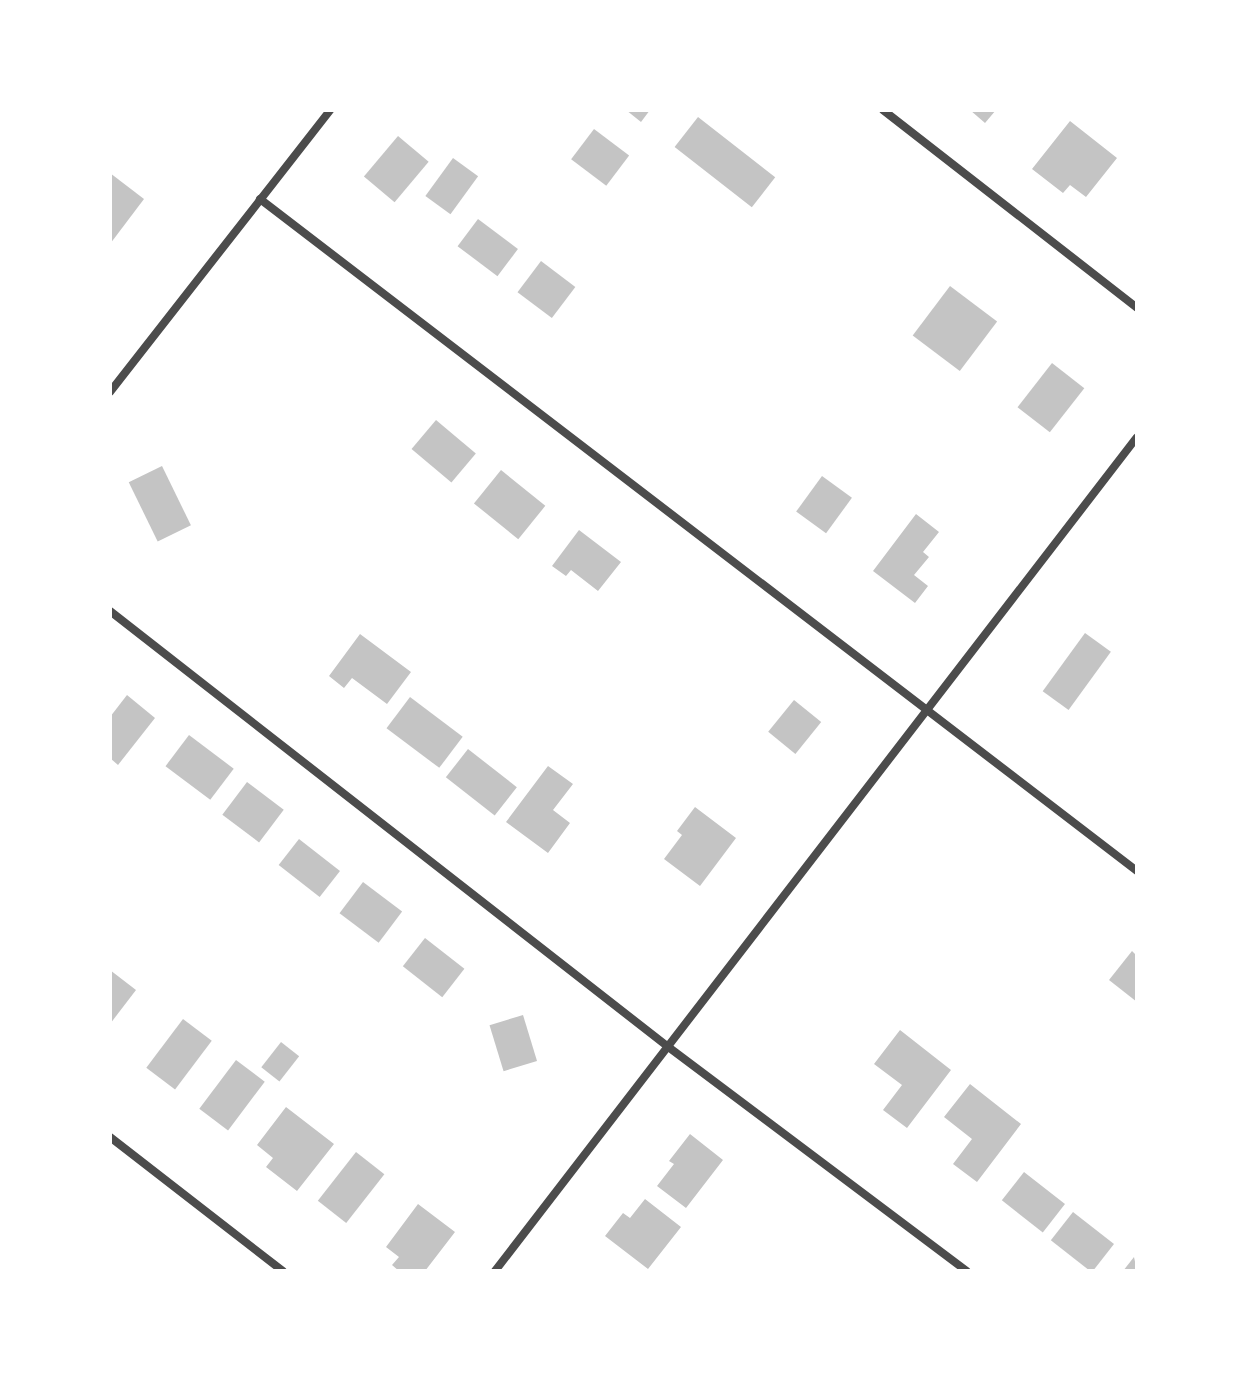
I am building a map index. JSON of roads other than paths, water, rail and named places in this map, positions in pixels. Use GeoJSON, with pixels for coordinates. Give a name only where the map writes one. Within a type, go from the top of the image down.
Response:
{"type":"FeatureCollection","features":[{"type":"Feature","properties":{"kind":"street"},"geometry":{"type":"LineString","coordinates":[[110,392],[330,110]]}},
{"type":"Feature","properties":{"kind":"street"},"geometry":{"type":"LineString","coordinates":[[883,110],[1137,308]]}},
{"type":"Feature","properties":{"kind":"street"},"geometry":{"type":"LineString","coordinates":[[260,199],[1137,871]]}},
{"type":"Feature","properties":{"kind":"street"},"geometry":{"type":"LineString","coordinates":[[495,1271],[1137,437]]}},
{"type":"Feature","properties":{"kind":"street"},"geometry":{"type":"LineString","coordinates":[[110,611],[667,1046],[967,1271]]}},
{"type":"Feature","properties":{"kind":"street"},"geometry":{"type":"LineString","coordinates":[[110,1137],[283,1271]]}}]}
